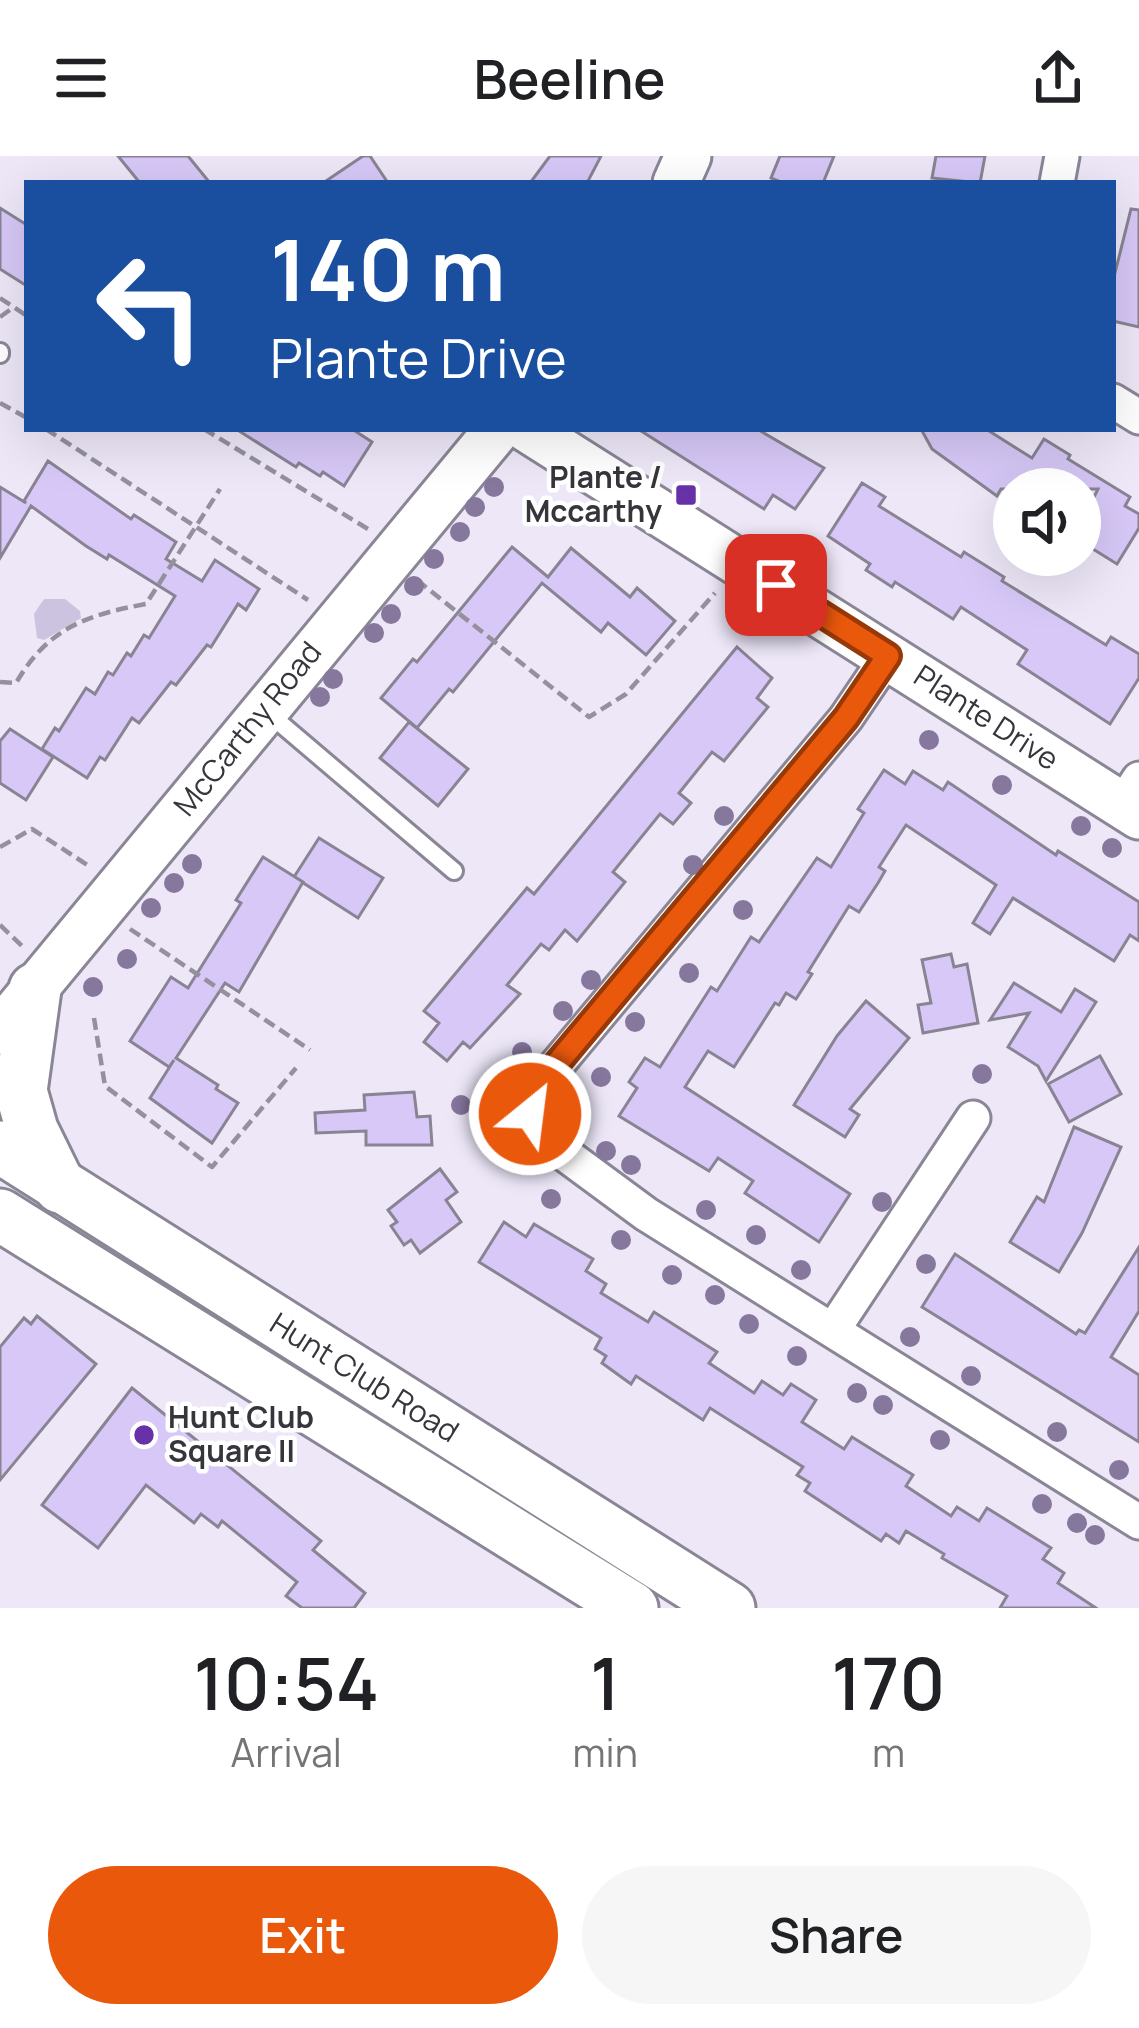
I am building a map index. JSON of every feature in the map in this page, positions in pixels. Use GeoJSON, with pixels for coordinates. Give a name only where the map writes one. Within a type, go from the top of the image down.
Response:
{"type":"FeatureCollection","features":[{"type":"Feature","properties":{"kind":"main road"},"geometry":{"type":"LineString","coordinates":[[17,999],[21,1091],[32,1130],[61,1187]]}},
{"type":"Feature","properties":{"kind":"main road","name":"Hunt Club Road"},"geometry":{"type":"LineString","coordinates":[[0,1147],[729,1608]]}},
{"type":"Feature","properties":{"kind":"main road","name":"Hunt Club Road"},"geometry":{"type":"LineString","coordinates":[[0,1215],[608,1601]]}},
{"type":"Feature","properties":{"kind":"street","name":"McCarthy Road"},"geometry":{"type":"LineString","coordinates":[[0,1031],[17,999],[109,899],[494,432]]}},
{"type":"Feature","properties":{"kind":"street","name":"Plante Drive"},"geometry":{"type":"LineString","coordinates":[[532,432],[888,656],[1133,800]]}},
{"type":"Feature","properties":{"kind":"street"},"geometry":{"type":"LineString","coordinates":[[888,656],[846,718],[549,1073],[530,1114],[547,1142],[629,1202],[1139,1522]]}},
{"type":"Feature","properties":{"kind":"street"},"geometry":{"type":"LineString","coordinates":[[833,1330],[973,1118]]}},
{"type":"Feature","properties":{"kind":"lane"},"geometry":{"type":"LineString","coordinates":[[264,710],[454,872]]}},
{"type":"Feature","properties":{"kind":"path"},"geometry":{"type":"LineString","coordinates":[[0,298],[24,314]]}},
{"type":"Feature","properties":{"kind":"path"},"geometry":{"type":"LineString","coordinates":[[0,317],[14,307]]}},
{"type":"Feature","properties":{"kind":"path"},"geometry":{"type":"LineString","coordinates":[[51,432],[302,594],[336,623]]}},
{"type":"Feature","properties":{"kind":"path"},"geometry":{"type":"LineString","coordinates":[[209,432],[393,553],[589,717],[626,694],[741,563]]}},
{"type":"Feature","properties":{"kind":"path"},"geometry":{"type":"LineString","coordinates":[[0,682],[16,683],[33,654],[90,615],[146,604],[220,489]]}},
{"type":"Feature","properties":{"kind":"path"},"geometry":{"type":"LineString","coordinates":[[0,847],[32,829],[70,851],[109,899],[310,1050]]}},
{"type":"Feature","properties":{"kind":"path"},"geometry":{"type":"LineString","coordinates":[[94,1018],[105,1086],[212,1167],[296,1068]]}},
{"type":"Feature","properties":{"kind":"shaded area"},"geometry":{"type":"Polygon","coordinates":[[[44,599],[65,599],[80,611],[81,618],[44,640],[37,638],[34,614],[44,599]]]}},
{"type":"Feature","properties":{"kind":"building"},"geometry":{"type":"Polygon","coordinates":[[[118,156],[188,156],[208,180],[138,180],[118,156]]]}},
{"type":"Feature","properties":{"kind":"building"},"geometry":{"type":"Polygon","coordinates":[[[370,156],[386,180],[327,180],[370,156]]]}},
{"type":"Feature","properties":{"kind":"building"},"geometry":{"type":"Polygon","coordinates":[[[550,156],[601,156],[589,180],[532,180],[550,156]]]}},
{"type":"Feature","properties":{"kind":"building"},"geometry":{"type":"Polygon","coordinates":[[[780,156],[834,156],[824,180],[771,178],[780,156]]]}},
{"type":"Feature","properties":{"kind":"building"},"geometry":{"type":"Polygon","coordinates":[[[936,156],[985,156],[981,180],[932,178],[936,156]]]}},
{"type":"Feature","properties":{"kind":"building"},"geometry":{"type":"Polygon","coordinates":[[[0,208],[24,223],[24,284],[0,269],[0,208]]]}},
{"type":"Feature","properties":{"kind":"building"},"geometry":{"type":"Polygon","coordinates":[[[1131,209],[1139,210],[1139,327],[1116,322],[1116,269],[1131,209]]]}},
{"type":"Feature","properties":{"kind":"building"},"geometry":{"type":"Polygon","coordinates":[[[241,432],[357,432],[372,442],[344,486],[323,472],[320,476],[299,463],[296,467],[241,432]]]}},
{"type":"Feature","properties":{"kind":"building"},"geometry":{"type":"Polygon","coordinates":[[[643,432],[762,432],[824,468],[795,509],[773,495],[764,509],[643,432]]]}},
{"type":"Feature","properties":{"kind":"building"},"geometry":{"type":"Polygon","coordinates":[[[923,432],[991,432],[1032,458],[1044,439],[1083,468],[993,468],[993,493],[932,449],[923,432]]]}},
{"type":"Feature","properties":{"kind":"building"},"geometry":{"type":"Polygon","coordinates":[[[48,461],[131,519],[134,515],[176,542],[166,559],[202,581],[215,560],[259,589],[246,610],[238,604],[211,647],[207,645],[176,685],[171,682],[139,723],[132,718],[105,760],[100,757],[87,778],[42,749],[86,688],[95,694],[108,672],[113,675],[144,635],[149,638],[175,596],[86,546],[31,506],[0,558],[0,487],[26,503],[48,461]]]}},
{"type":"Feature","properties":{"kind":"building"},"geometry":{"type":"Polygon","coordinates":[[[1101,479],[1130,497],[1125,506],[1139,514],[1139,528],[1117,564],[1101,554],[1101,479]]]}},
{"type":"Feature","properties":{"kind":"building"},"geometry":{"type":"Polygon","coordinates":[[[862,483],[885,497],[879,506],[961,557],[964,552],[993,570],[993,576],[1002,576],[1002,581],[1106,645],[1111,637],[1139,654],[1139,678],[1110,724],[1018,664],[1027,650],[961,607],[953,619],[895,582],[892,587],[866,570],[870,564],[828,536],[862,483]]]}},
{"type":"Feature","properties":{"kind":"building"},"geometry":{"type":"Polygon","coordinates":[[[512,547],[548,577],[571,548],[630,597],[637,588],[675,621],[646,655],[608,623],[601,632],[542,583],[453,692],[449,689],[417,728],[381,698],[413,659],[417,662],[512,547]]]}},
{"type":"Feature","properties":{"kind":"building"},"geometry":{"type":"Polygon","coordinates":[[[737,647],[772,678],[757,698],[768,707],[724,761],[712,752],[679,793],[691,803],[673,824],[660,814],[613,872],[625,882],[577,941],[565,930],[549,950],[541,944],[507,985],[520,994],[470,1048],[463,1042],[447,1061],[424,1042],[439,1023],[424,1011],[527,888],[534,894],[737,647]]]}},
{"type":"Feature","properties":{"kind":"building"},"geometry":{"type":"Polygon","coordinates":[[[409,722],[468,769],[438,806],[380,758],[409,722]]]}},
{"type":"Feature","properties":{"kind":"building"},"geometry":{"type":"Polygon","coordinates":[[[10,729],[53,757],[26,800],[0,783],[0,741],[10,729]]]}},
{"type":"Feature","properties":{"kind":"building"},"geometry":{"type":"Polygon","coordinates":[[[884,770],[905,784],[913,771],[943,790],[948,782],[1056,855],[1058,851],[1139,902],[1139,941],[1130,935],[1114,961],[1013,898],[990,934],[973,923],[996,885],[906,825],[879,867],[885,871],[878,883],[859,912],[849,906],[796,999],[786,993],[779,1005],[775,1003],[734,1067],[708,1051],[685,1087],[850,1194],[819,1242],[745,1193],[753,1181],[718,1158],[709,1171],[619,1116],[637,1088],[629,1082],[645,1058],[660,1067],[711,987],[717,991],[751,937],[759,942],[817,858],[831,867],[864,813],[858,809],[884,770]]]}},
{"type":"Feature","properties":{"kind":"building"},"geometry":{"type":"Polygon","coordinates":[[[319,838],[383,878],[358,918],[294,877],[319,838]]]}},
{"type":"Feature","properties":{"kind":"building"},"geometry":{"type":"Polygon","coordinates":[[[263,857],[303,882],[239,992],[225,983],[176,1058],[238,1103],[212,1143],[150,1098],[174,1060],[169,1067],[130,1041],[171,977],[188,988],[241,903],[236,900],[263,857]]]}},
{"type":"Feature","properties":{"kind":"building"},"geometry":{"type":"Polygon","coordinates":[[[951,954],[954,967],[967,964],[978,1023],[923,1033],[918,1005],[931,1003],[922,960],[951,954]]]}},
{"type":"Feature","properties":{"kind":"building"},"geometry":{"type":"Polygon","coordinates":[[[1014,983],[1061,1012],[1075,989],[1096,1002],[1046,1081],[1038,1066],[1008,1047],[1029,1013],[990,1020],[1014,983]]]}},
{"type":"Feature","properties":{"kind":"building"},"geometry":{"type":"Polygon","coordinates":[[[866,1001],[909,1038],[850,1109],[859,1115],[845,1137],[794,1105],[837,1036],[866,1001]]]}},
{"type":"Feature","properties":{"kind":"building"},"geometry":{"type":"Polygon","coordinates":[[[1100,1056],[1121,1094],[1069,1122],[1048,1084],[1100,1056]]]}},
{"type":"Feature","properties":{"kind":"building"},"geometry":{"type":"Polygon","coordinates":[[[414,1092],[417,1117],[430,1116],[432,1145],[366,1145],[366,1131],[316,1133],[315,1113],[365,1110],[364,1095],[414,1092]]]}},
{"type":"Feature","properties":{"kind":"building"},"geometry":{"type":"Polygon","coordinates":[[[1074,1127],[1121,1147],[1059,1272],[1010,1242],[1037,1197],[1044,1202],[1074,1127]]]}},
{"type":"Feature","properties":{"kind":"building"},"geometry":{"type":"Polygon","coordinates":[[[440,1169],[457,1192],[446,1200],[461,1222],[420,1253],[411,1240],[404,1245],[391,1226],[397,1222],[388,1210],[440,1169]]]}},
{"type":"Feature","properties":{"kind":"building"},"geometry":{"type":"Polygon","coordinates":[[[504,1222],[526,1237],[534,1224],[593,1259],[586,1271],[606,1284],[601,1293],[648,1322],[654,1312],[717,1352],[709,1363],[754,1393],[762,1381],[783,1395],[791,1384],[816,1400],[802,1422],[844,1449],[852,1437],[913,1475],[906,1486],[951,1516],[957,1507],[979,1521],[987,1508],[1051,1548],[1043,1559],[1064,1573],[1058,1583],[1096,1608],[1000,1608],[1007,1596],[906,1531],[899,1543],[886,1534],[881,1541],[805,1491],[810,1483],[797,1475],[803,1467],[710,1408],[703,1420],[636,1376],[631,1384],[602,1363],[606,1356],[595,1349],[601,1338],[479,1262],[504,1222]]]}},
{"type":"Feature","properties":{"kind":"building"},"geometry":{"type":"Polygon","coordinates":[[[1139,1247],[1139,1311],[1111,1357],[1139,1375],[1139,1442],[922,1307],[955,1254],[1076,1334],[1079,1330],[1085,1333],[1139,1247]]]}},
{"type":"Feature","properties":{"kind":"building"},"geometry":{"type":"Polygon","coordinates":[[[37,1316],[96,1364],[0,1480],[0,1347],[24,1318],[31,1324],[37,1316]]]}},
{"type":"Feature","properties":{"kind":"building","name":"Hunt Club Square II"},"geometry":{"type":"Polygon","coordinates":[[[132,1388],[321,1541],[313,1550],[365,1593],[354,1608],[302,1608],[286,1596],[297,1582],[222,1521],[218,1527],[201,1514],[194,1523],[146,1485],[98,1548],[42,1505],[132,1388]]]}},
{"type":"Feature","properties":{"kind":"place","name":"Plante / Mccarthy"},"geometry":{"type":"Point","coordinates":[686,495]}},
{"type":"Feature","properties":{"kind":"place","name":"Hunt Club Square II"},"geometry":{"type":"Point","coordinates":[144,1435]}},
{"type":"Feature","properties":{"kind":"route"},"geometry":{"type":"LineString","coordinates":[[530,1114],[549,1073],[846,718],[888,656],[776,585]]}}]}
